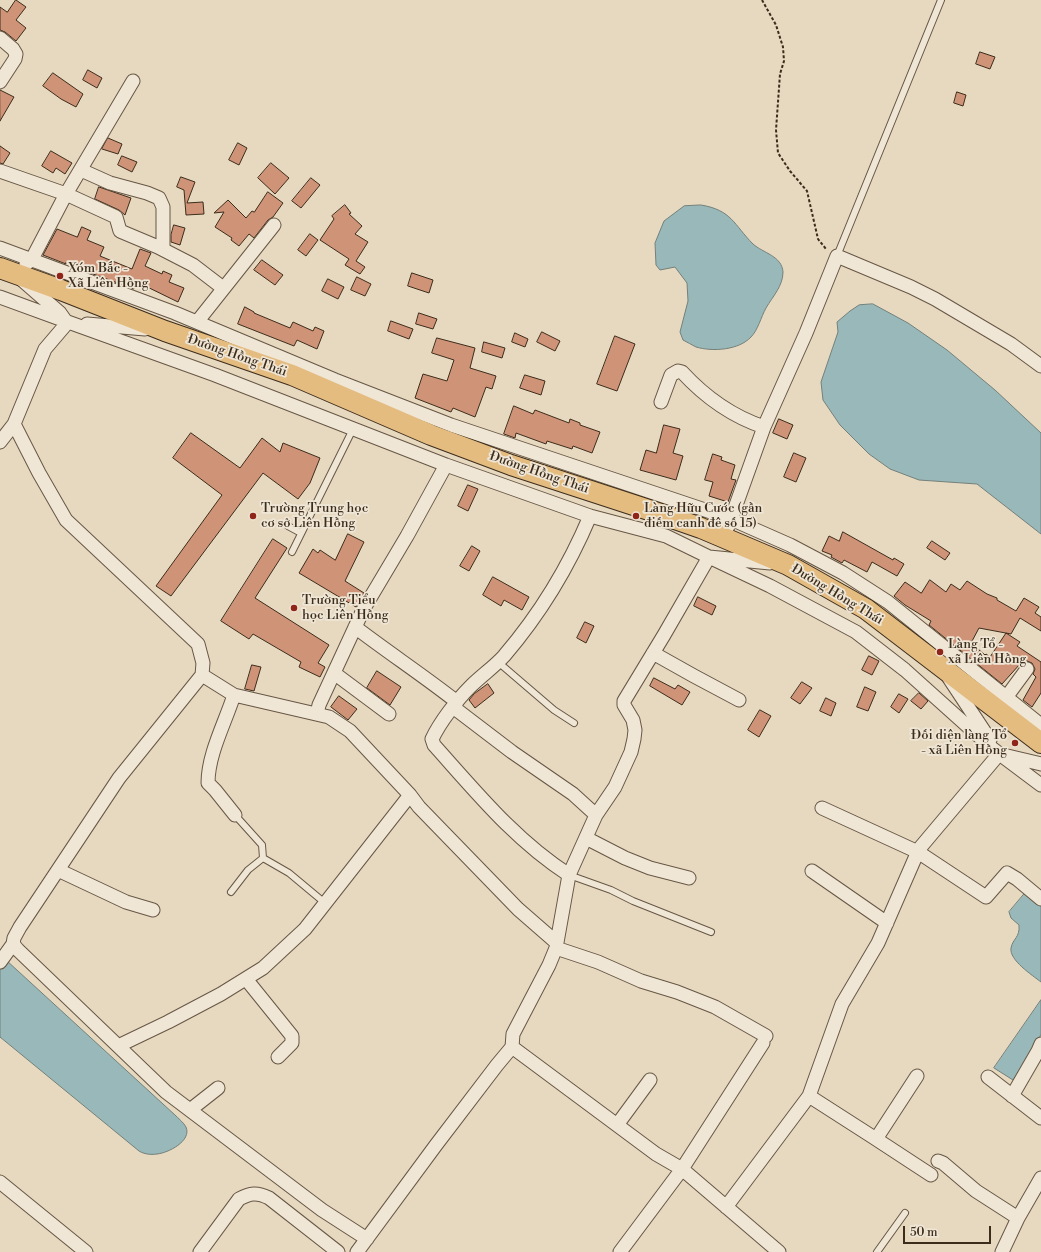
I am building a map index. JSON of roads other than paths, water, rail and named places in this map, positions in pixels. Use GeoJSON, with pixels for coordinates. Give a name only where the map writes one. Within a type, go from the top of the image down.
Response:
{"type":"FeatureCollection","features":[{"type":"Feature","properties":{"kind":"main road","name":"Đường Hồng Thái"},"geometry":{"type":"LineString","coordinates":[[8,271],[292,376],[431,435],[511,465],[652,511],[788,565],[866,609],[941,666],[1002,703],[1041,743]]}},
{"type":"Feature","properties":{"kind":"street"},"geometry":{"type":"LineString","coordinates":[[0,38],[13,49],[16,54],[15,59],[0,82]]}},
{"type":"Feature","properties":{"kind":"street"},"geometry":{"type":"LineString","coordinates":[[133,81],[66,194],[32,259],[8,271],[60,313],[66,321],[165,330]]}},
{"type":"Feature","properties":{"kind":"street"},"geometry":{"type":"LineString","coordinates":[[81,170],[110,183],[147,193],[158,198],[163,207],[163,249]]}},
{"type":"Feature","properties":{"kind":"street"},"geometry":{"type":"LineString","coordinates":[[0,171],[66,194],[116,216],[120,231],[163,249],[193,265],[223,288]]}},
{"type":"Feature","properties":{"kind":"street"},"geometry":{"type":"LineString","coordinates":[[197,322],[274,225]]}},
{"type":"Feature","properties":{"kind":"street"},"geometry":{"type":"LineString","coordinates":[[0,248],[197,322],[335,380],[451,424],[731,519],[790,546],[850,577],[888,602],[1002,703],[1041,725]]}},
{"type":"Feature","properties":{"kind":"street"},"geometry":{"type":"LineString","coordinates":[[723,538],[764,427],[806,333],[837,256],[911,287],[1010,344],[1041,366]]}},
{"type":"Feature","properties":{"kind":"street"},"geometry":{"type":"LineString","coordinates":[[0,297],[214,374],[446,465],[590,516],[666,536],[770,586],[856,632],[905,670],[999,754],[1041,785]]}},
{"type":"Feature","properties":{"kind":"street"},"geometry":{"type":"LineString","coordinates":[[0,442],[14,424],[45,349],[66,321]]}},
{"type":"Feature","properties":{"kind":"street"},"geometry":{"type":"LineString","coordinates":[[661,402],[671,375],[678,371],[682,372],[710,399],[741,418],[764,427]]}},
{"type":"Feature","properties":{"kind":"street"},"geometry":{"type":"LineString","coordinates":[[0,962],[13,944],[14,938],[20,926],[119,778],[202,675],[203,663],[198,644],[66,520],[39,473],[14,424]]}},
{"type":"Feature","properties":{"kind":"street"},"geometry":{"type":"LineString","coordinates":[[422,456],[431,435]]}},
{"type":"Feature","properties":{"kind":"street"},"geometry":{"type":"LineString","coordinates":[[317,714],[319,705],[363,610],[407,536],[446,465]]}},
{"type":"Feature","properties":{"kind":"street"},"geometry":{"type":"LineString","coordinates":[[652,511],[709,557],[788,565]]}},
{"type":"Feature","properties":{"kind":"street"},"geometry":{"type":"LineString","coordinates":[[569,875],[550,863],[529,846],[502,820],[434,746],[432,739],[455,705],[469,688],[498,662],[527,626],[555,584],[579,542],[590,516]]}},
{"type":"Feature","properties":{"kind":"street"},"geometry":{"type":"LineString","coordinates":[[357,1252],[497,1065],[512,1048],[513,1034],[549,965],[556,945],[569,875],[596,815],[615,787],[631,752],[634,739],[633,720],[624,705],[624,701],[709,557]]}},
{"type":"Feature","properties":{"kind":"street"},"geometry":{"type":"LineString","coordinates":[[355,627],[422,674],[455,705],[512,752],[573,794],[596,815]]}},
{"type":"Feature","properties":{"kind":"street"},"geometry":{"type":"LineString","coordinates":[[653,653],[739,700]]}},
{"type":"Feature","properties":{"kind":"street"},"geometry":{"type":"LineString","coordinates":[[941,666],[999,754],[1041,764]]}},
{"type":"Feature","properties":{"kind":"street"},"geometry":{"type":"LineString","coordinates":[[1002,703],[1027,669]]}},
{"type":"Feature","properties":{"kind":"street"},"geometry":{"type":"LineString","coordinates":[[334,673],[389,714]]}},
{"type":"Feature","properties":{"kind":"street"},"geometry":{"type":"LineString","coordinates":[[202,675],[234,696],[329,717],[350,731],[518,910],[556,945],[641,981],[677,992],[715,1007],[765,1040],[682,1169],[620,1252]]}},
{"type":"Feature","properties":{"kind":"street"},"geometry":{"type":"LineString","coordinates":[[234,696],[211,757],[208,772],[208,783],[235,816]]}},
{"type":"Feature","properties":{"kind":"street"},"geometry":{"type":"LineString","coordinates":[[726,1207],[809,1096],[842,1004],[878,943],[918,852],[999,754]]}},
{"type":"Feature","properties":{"kind":"street"},"geometry":{"type":"LineString","coordinates":[[118,1046],[221,994],[263,968],[305,929],[410,795]]}},
{"type":"Feature","properties":{"kind":"street"},"geometry":{"type":"LineString","coordinates":[[822,808],[918,852],[974,891],[986,897],[1006,873],[1017,879],[1041,899]]}},
{"type":"Feature","properties":{"kind":"street"},"geometry":{"type":"LineString","coordinates":[[586,838],[625,858],[650,868],[689,878]]}},
{"type":"Feature","properties":{"kind":"street"},"geometry":{"type":"LineString","coordinates":[[58,870],[126,902],[153,910]]}},
{"type":"Feature","properties":{"kind":"street"},"geometry":{"type":"LineString","coordinates":[[812,872],[887,923]]}},
{"type":"Feature","properties":{"kind":"street"},"geometry":{"type":"LineString","coordinates":[[13,944],[166,1092],[322,1210],[367,1239]]}},
{"type":"Feature","properties":{"kind":"street"},"geometry":{"type":"LineString","coordinates":[[246,979],[292,1036],[292,1043],[278,1057]]}},
{"type":"Feature","properties":{"kind":"street"},"geometry":{"type":"LineString","coordinates":[[1012,1096],[1041,1044]]}},
{"type":"Feature","properties":{"kind":"street"},"geometry":{"type":"LineString","coordinates":[[512,1048],[656,1154],[682,1169],[779,1252]]}},
{"type":"Feature","properties":{"kind":"street"},"geometry":{"type":"LineString","coordinates":[[876,1139],[917,1076]]}},
{"type":"Feature","properties":{"kind":"street"},"geometry":{"type":"LineString","coordinates":[[988,1077],[1041,1118]]}},
{"type":"Feature","properties":{"kind":"street"},"geometry":{"type":"LineString","coordinates":[[617,1125],[650,1080]]}},
{"type":"Feature","properties":{"kind":"street"},"geometry":{"type":"LineString","coordinates":[[190,1110],[218,1088]]}},
{"type":"Feature","properties":{"kind":"street"},"geometry":{"type":"LineString","coordinates":[[809,1096],[930,1175]]}},
{"type":"Feature","properties":{"kind":"street"},"geometry":{"type":"LineString","coordinates":[[938,1161],[943,1163],[976,1191],[1018,1218]]}},
{"type":"Feature","properties":{"kind":"street"},"geometry":{"type":"LineString","coordinates":[[1002,1252],[1018,1218],[1041,1178]]}},
{"type":"Feature","properties":{"kind":"street"},"geometry":{"type":"LineString","coordinates":[[0,1182],[86,1252]]}},
{"type":"Feature","properties":{"kind":"street"},"geometry":{"type":"LineString","coordinates":[[200,1252],[239,1199],[254,1193],[261,1194],[269,1198],[338,1252]]}},
{"type":"Feature","properties":{"kind":"lane"},"geometry":{"type":"LineString","coordinates":[[837,256],[941,0]]}},
{"type":"Feature","properties":{"kind":"lane"},"geometry":{"type":"LineString","coordinates":[[292,552],[300,533],[353,429]]}},
{"type":"Feature","properties":{"kind":"lane"},"geometry":{"type":"LineString","coordinates":[[288,526],[300,533]]}},
{"type":"Feature","properties":{"kind":"lane"},"geometry":{"type":"LineString","coordinates":[[498,662],[554,710],[574,723]]}},
{"type":"Feature","properties":{"kind":"lane"},"geometry":{"type":"LineString","coordinates":[[235,816],[262,844],[263,858]]}},
{"type":"Feature","properties":{"kind":"lane"},"geometry":{"type":"LineString","coordinates":[[263,858],[288,873],[325,903]]}},
{"type":"Feature","properties":{"kind":"lane"},"geometry":{"type":"LineString","coordinates":[[231,892],[248,870],[263,858]]}},
{"type":"Feature","properties":{"kind":"lane"},"geometry":{"type":"LineString","coordinates":[[569,875],[611,890],[640,904],[711,932]]}},
{"type":"Feature","properties":{"kind":"lane"},"geometry":{"type":"LineString","coordinates":[[877,1252],[904,1213]]}},
{"type":"Feature","properties":{"kind":"water"},"geometry":{"type":"Polygon","coordinates":[[[701,205],[720,211],[732,219],[753,244],[776,258],[782,267],[783,272],[783,277],[777,291],[766,308],[758,327],[751,337],[740,345],[725,349],[703,349],[683,340],[680,332],[688,301],[687,283],[675,267],[660,270],[656,265],[655,243],[664,221],[684,206],[701,205]]]}},
{"type":"Feature","properties":{"kind":"water"},"geometry":{"type":"Polygon","coordinates":[[[873,304],[908,323],[947,350],[995,390],[1041,433],[1041,534],[977,484],[919,480],[890,469],[869,454],[840,425],[823,400],[821,382],[838,332],[837,322],[859,305],[873,304]]]}},
{"type":"Feature","properties":{"kind":"water"},"geometry":{"type":"Polygon","coordinates":[[[1026,892],[1041,905],[1041,982],[1022,967],[1011,953],[1011,948],[1018,933],[1019,925],[1011,918],[1009,912],[1026,892]]]}},
{"type":"Feature","properties":{"kind":"water"},"geometry":{"type":"Polygon","coordinates":[[[6,960],[181,1121],[186,1127],[187,1132],[186,1137],[178,1145],[173,1149],[162,1153],[150,1154],[139,1151],[0,1037],[0,967],[6,960]]]}},
{"type":"Feature","properties":{"kind":"water"},"geometry":{"type":"Polygon","coordinates":[[[1041,1000],[1041,1034],[1033,1053],[1013,1080],[994,1068],[1041,1000]]]}},
{"type":"Feature","properties":{"kind":"place","name":"Xóm Bắc - Xã Liên Hồng"},"geometry":{"type":"Point","coordinates":[60,276]}},
{"type":"Feature","properties":{"kind":"place","name":"Trường Trung học cơ sở Liên Hồng"},"geometry":{"type":"Point","coordinates":[253,516]}},
{"type":"Feature","properties":{"kind":"place","name":"Làng Hữu Cước (gần điếm canh đê số 15)"},"geometry":{"type":"Point","coordinates":[636,516]}},
{"type":"Feature","properties":{"kind":"place","name":"Trường Tiểu học Liên Hồng"},"geometry":{"type":"Point","coordinates":[294,608]}},
{"type":"Feature","properties":{"kind":"place","name":"Làng Tổ - xã Liên Hồng"},"geometry":{"type":"Point","coordinates":[940,652]}},
{"type":"Feature","properties":{"kind":"place","name":"Đối diện làng Tổ - xã Liên Hồng"},"geometry":{"type":"Point","coordinates":[1015,743]}}]}
